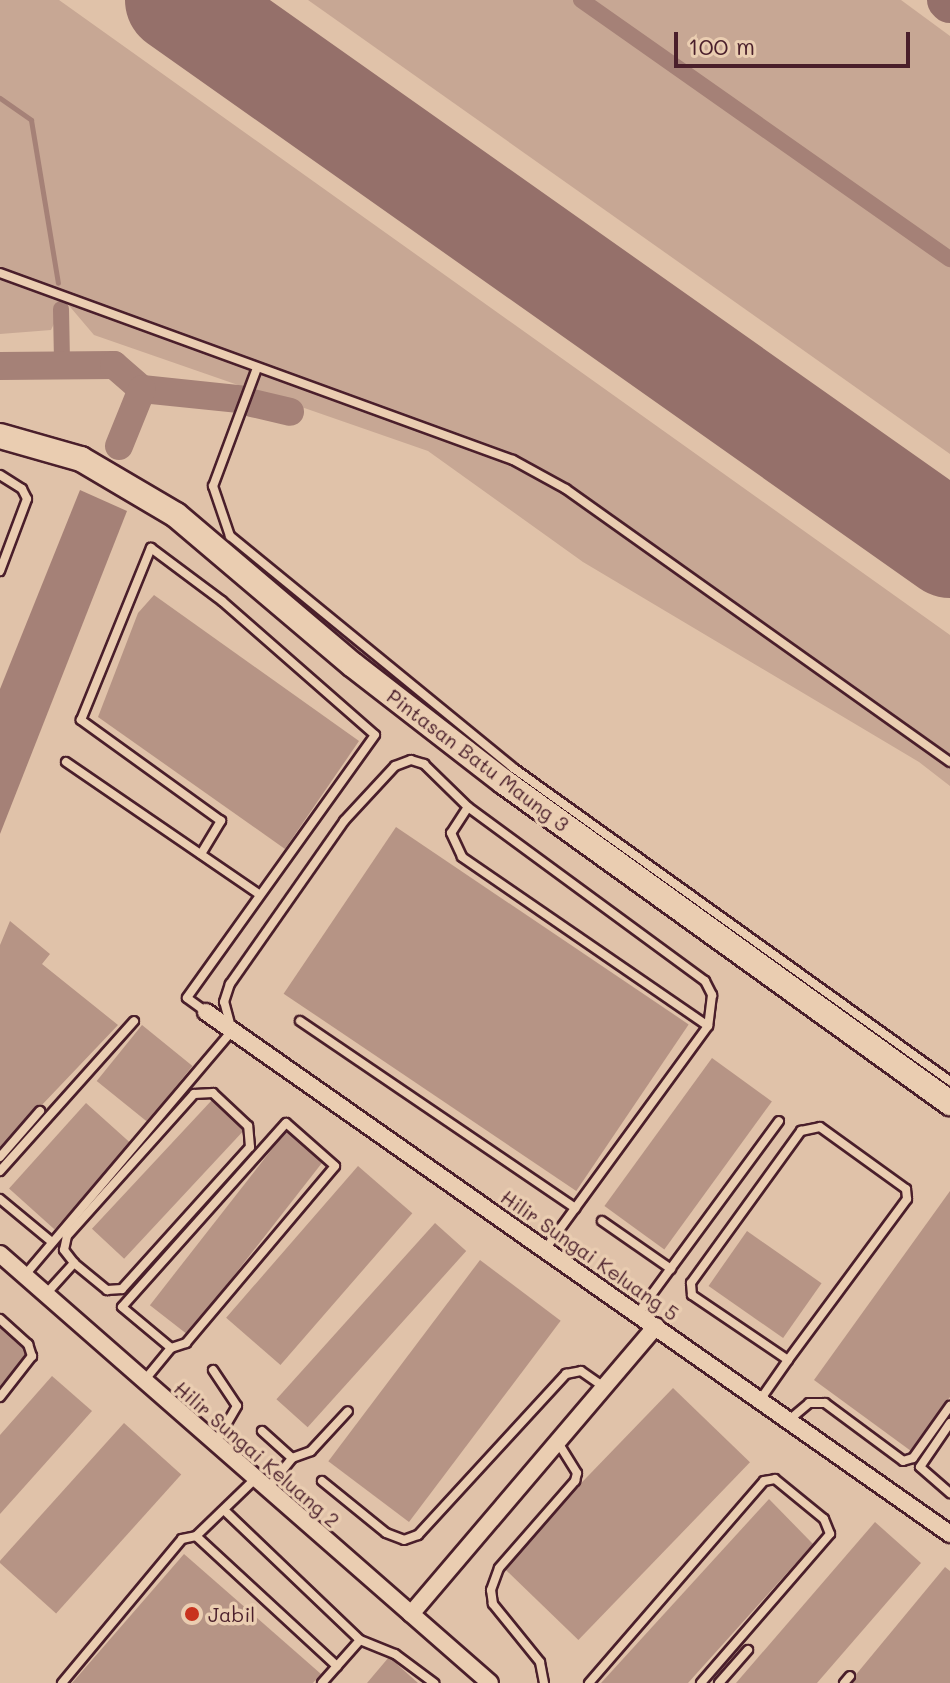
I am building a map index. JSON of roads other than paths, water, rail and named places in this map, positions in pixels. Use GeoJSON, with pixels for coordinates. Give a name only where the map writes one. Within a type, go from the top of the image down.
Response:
{"type":"FeatureCollection","features":[{"type":"Feature","properties":{"kind":"street","name":"Pintasan Batu Maung 3"},"geometry":{"type":"LineString","coordinates":[[0,436],[81,459],[176,515],[353,665],[504,782],[950,1103]]}},
{"type":"Feature","properties":{"kind":"street","name":"Hilir Sungai Keluang 5"},"geometry":{"type":"LineString","coordinates":[[206,1012],[950,1534]]}},
{"type":"Feature","properties":{"kind":"street","name":"Hilir Sungai Keluang 2"},"geometry":{"type":"LineString","coordinates":[[0,1254],[143,1383],[215,1442],[490,1683]]}},
{"type":"Feature","properties":{"kind":"street"},"geometry":{"type":"LineString","coordinates":[[411,1614],[656,1326]]}},
{"type":"Feature","properties":{"kind":"lane"},"geometry":{"type":"LineString","coordinates":[[0,273],[74,296],[257,368],[513,460],[566,489],[950,762]]}},
{"type":"Feature","properties":{"kind":"lane"},"geometry":{"type":"LineString","coordinates":[[257,368],[213,486],[230,536],[512,767],[950,1081]]}},
{"type":"Feature","properties":{"kind":"lane"},"geometry":{"type":"LineString","coordinates":[[0,475],[22,489],[27,499],[0,571]]}},
{"type":"Feature","properties":{"kind":"lane"},"geometry":{"type":"LineString","coordinates":[[201,854],[221,821],[81,720],[151,548],[222,601],[375,735],[187,998],[206,1012]]}},
{"type":"Feature","properties":{"kind":"lane"},"geometry":{"type":"LineString","coordinates":[[25,1275],[232,1031],[224,1002],[230,984],[344,821],[395,766],[411,760],[424,764],[468,807],[705,981],[712,995],[708,1026],[546,1248]]}},
{"type":"Feature","properties":{"kind":"lane"},"geometry":{"type":"LineString","coordinates":[[66,762],[260,895]]}},
{"type":"Feature","properties":{"kind":"lane"},"geometry":{"type":"LineString","coordinates":[[468,807],[451,833],[462,857],[708,1026]]}},
{"type":"Feature","properties":{"kind":"lane"},"geometry":{"type":"LineString","coordinates":[[0,1171],[134,1021]]}},
{"type":"Feature","properties":{"kind":"lane"},"geometry":{"type":"LineString","coordinates":[[300,1021],[575,1208]]}},
{"type":"Feature","properties":{"kind":"lane"},"geometry":{"type":"LineString","coordinates":[[213,1093],[248,1126],[250,1147],[122,1289],[107,1290],[74,1263],[64,1250],[67,1236],[194,1094],[213,1093]]}},
{"type":"Feature","properties":{"kind":"lane"},"geometry":{"type":"LineString","coordinates":[[0,1157],[40,1111]]}},
{"type":"Feature","properties":{"kind":"lane"},"geometry":{"type":"LineString","coordinates":[[638,1313],[779,1121]]}},
{"type":"Feature","properties":{"kind":"lane"},"geometry":{"type":"LineString","coordinates":[[143,1383],[171,1348],[186,1343],[335,1166],[286,1123],[122,1307],[171,1348]]}},
{"type":"Feature","properties":{"kind":"lane"},"geometry":{"type":"LineString","coordinates":[[760,1400],[907,1199],[906,1189],[820,1127],[801,1131],[691,1283],[692,1295],[788,1360]]}},
{"type":"Feature","properties":{"kind":"lane"},"geometry":{"type":"LineString","coordinates":[[0,1199],[52,1242]]}},
{"type":"Feature","properties":{"kind":"lane"},"geometry":{"type":"LineString","coordinates":[[602,1221],[671,1269]]}},
{"type":"Feature","properties":{"kind":"lane"},"geometry":{"type":"LineString","coordinates":[[46,1294],[74,1263]]}},
{"type":"Feature","properties":{"kind":"lane"},"geometry":{"type":"LineString","coordinates":[[0,1319],[28,1344],[32,1356],[0,1397]]}},
{"type":"Feature","properties":{"kind":"lane"},"geometry":{"type":"LineString","coordinates":[[213,1370],[237,1406],[215,1442]]}},
{"type":"Feature","properties":{"kind":"lane"},"geometry":{"type":"LineString","coordinates":[[322,1481],[386,1533],[404,1540],[418,1535],[566,1374],[581,1371],[604,1388]]}},
{"type":"Feature","properties":{"kind":"lane"},"geometry":{"type":"LineString","coordinates":[[789,1420],[809,1403],[825,1403],[903,1461],[913,1458],[950,1406]]}},
{"type":"Feature","properties":{"kind":"lane"},"geometry":{"type":"LineString","coordinates":[[62,1683],[182,1539],[196,1536],[224,1510],[292,1458],[311,1451],[348,1411]]}},
{"type":"Feature","properties":{"kind":"lane"},"geometry":{"type":"LineString","coordinates":[[950,1423],[920,1467],[950,1493]]}},
{"type":"Feature","properties":{"kind":"lane"},"geometry":{"type":"LineString","coordinates":[[262,1431],[292,1458]]}},
{"type":"Feature","properties":{"kind":"lane"},"geometry":{"type":"LineString","coordinates":[[544,1683],[540,1662],[493,1604],[491,1590],[499,1568],[575,1481],[577,1473],[558,1442]]}},
{"type":"Feature","properties":{"kind":"lane"},"geometry":{"type":"LineString","coordinates":[[589,1683],[764,1481],[775,1479],[824,1519],[830,1534],[701,1683]]}},
{"type":"Feature","properties":{"kind":"lane"},"geometry":{"type":"LineString","coordinates":[[224,1510],[360,1640],[395,1654],[434,1683]]}},
{"type":"Feature","properties":{"kind":"lane"},"geometry":{"type":"LineString","coordinates":[[196,1536],[337,1666]]}},
{"type":"Feature","properties":{"kind":"lane"},"geometry":{"type":"LineString","coordinates":[[322,1683],[360,1640]]}},
{"type":"Feature","properties":{"kind":"lane"},"geometry":{"type":"LineString","coordinates":[[719,1683],[748,1650]]}},
{"type":"Feature","properties":{"kind":"waterway"},"geometry":{"type":"LineString","coordinates":[[581,0],[950,259]]}},
{"type":"Feature","properties":{"kind":"waterway"},"geometry":{"type":"LineString","coordinates":[[0,98],[31,120],[58,283]]}},
{"type":"Feature","properties":{"kind":"waterway"},"geometry":{"type":"LineString","coordinates":[[61,309],[62,362]]}},
{"type":"Feature","properties":{"kind":"waterway"},"geometry":{"type":"LineString","coordinates":[[0,366],[114,365],[142,389],[239,399]]}},
{"type":"Feature","properties":{"kind":"waterway"},"geometry":{"type":"LineString","coordinates":[[119,446],[142,389]]}},
{"type":"Feature","properties":{"kind":"waterway"},"geometry":{"type":"LineString","coordinates":[[252,403],[290,412]]}},
{"type":"Feature","properties":{"kind":"place","name":"Jabil"},"geometry":{"type":"Point","coordinates":[192,1614]}}]}
